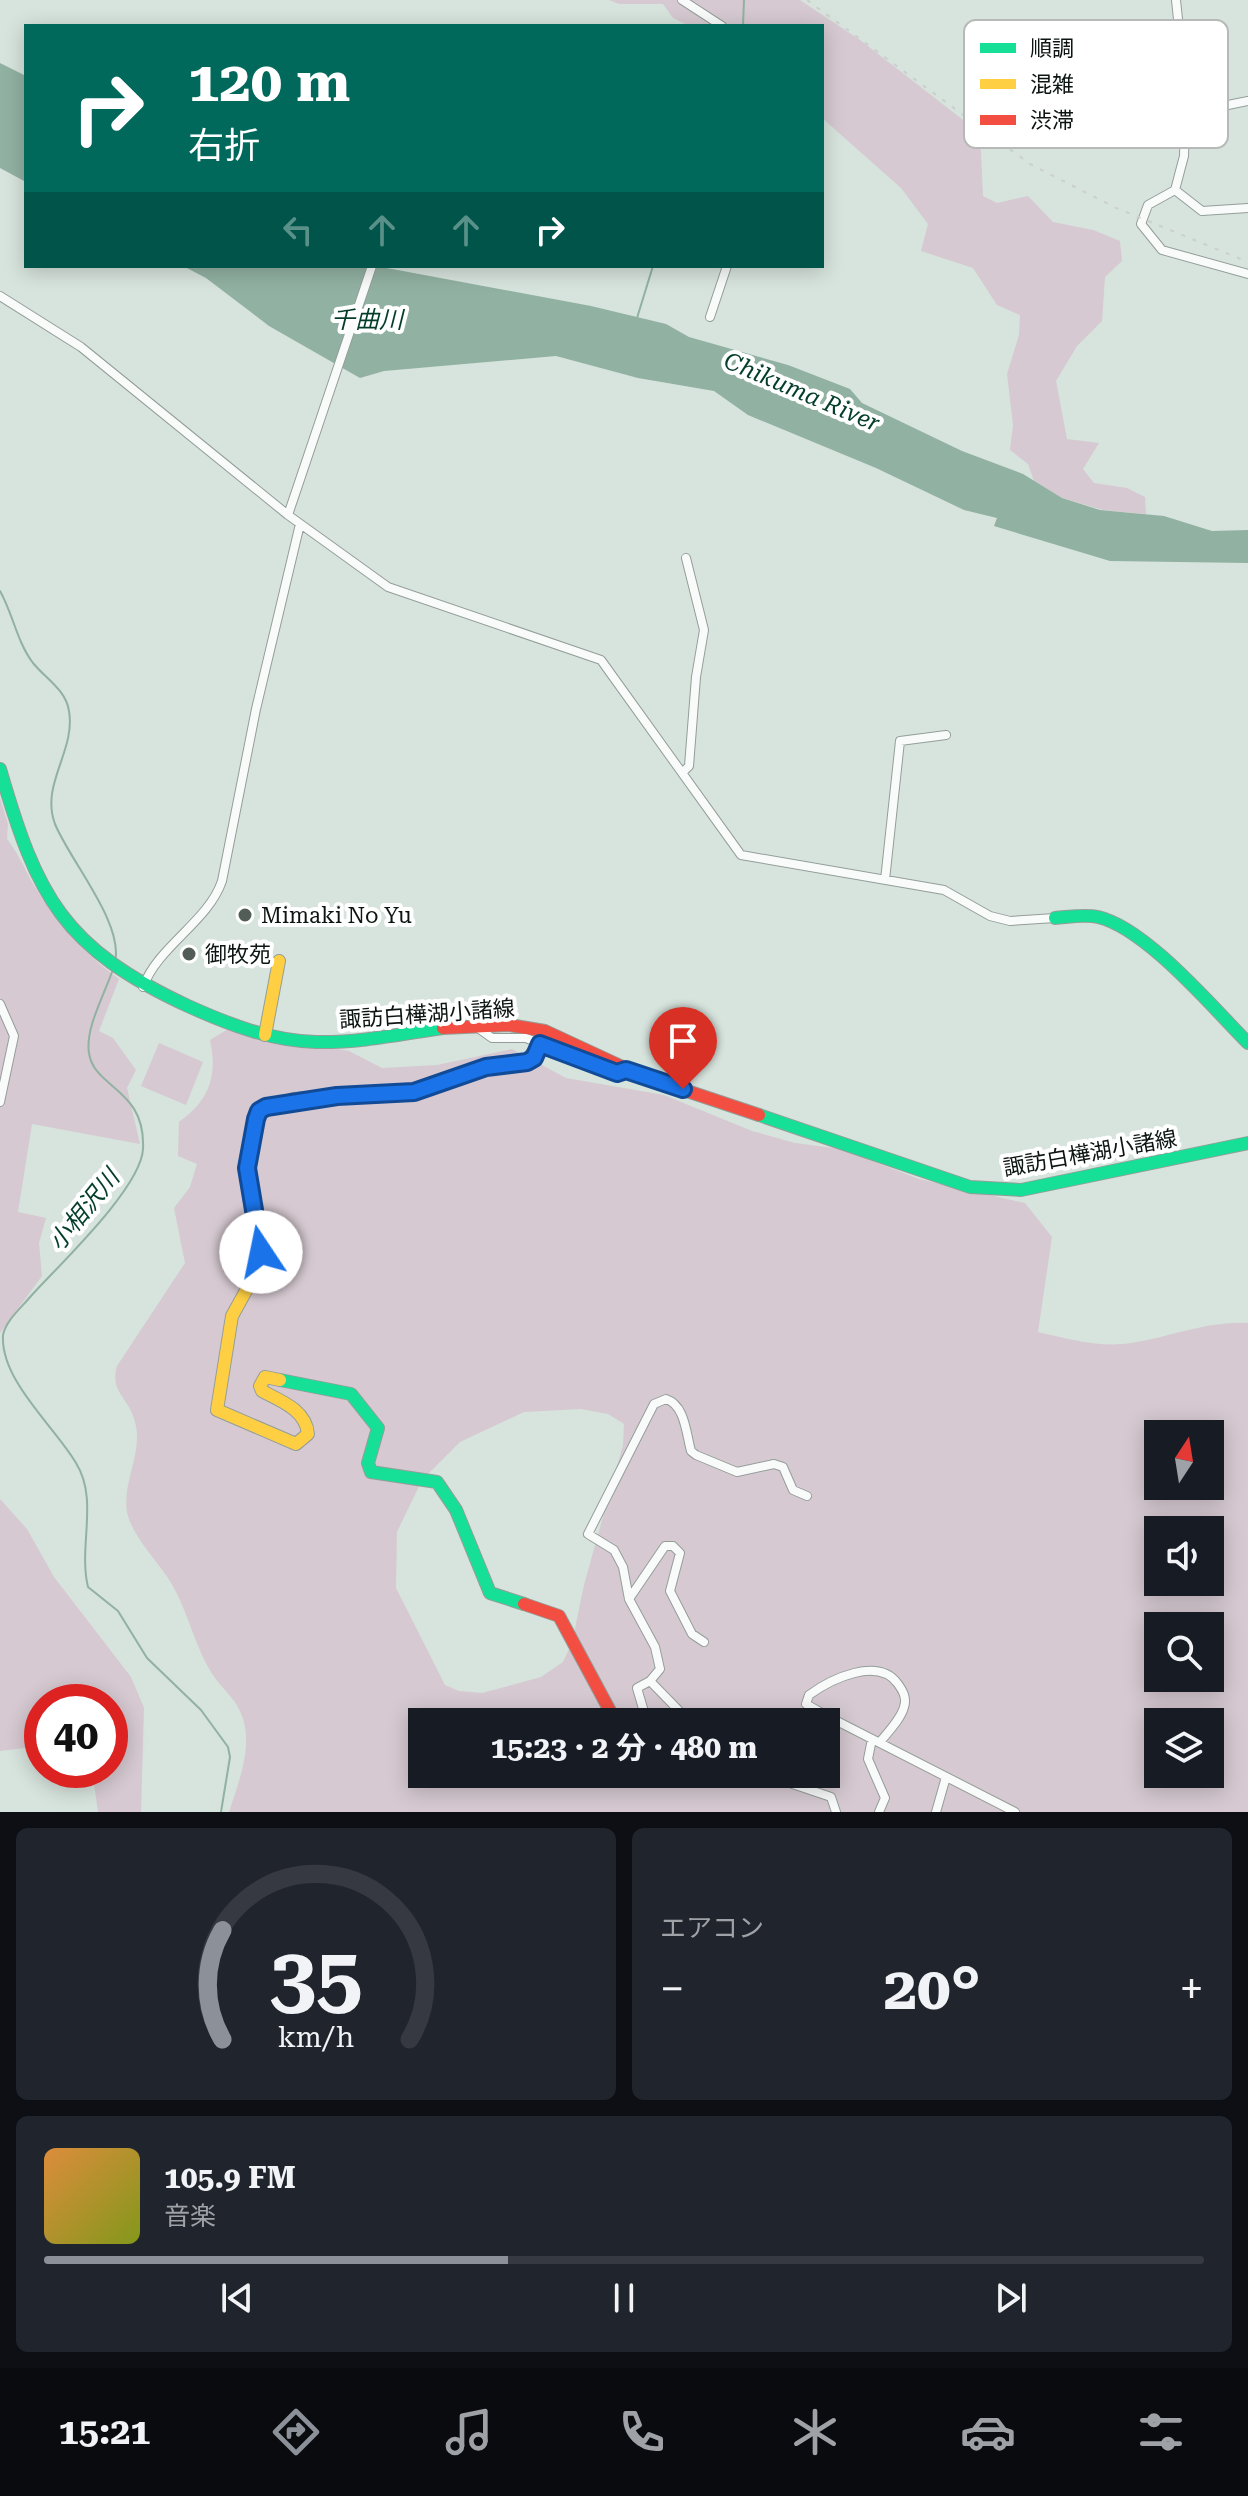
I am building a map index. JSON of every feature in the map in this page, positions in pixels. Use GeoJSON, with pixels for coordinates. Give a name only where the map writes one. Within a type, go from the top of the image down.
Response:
{"type":"FeatureCollection","features":[{"type":"Feature","properties":{"kind":"street"},"geometry":{"type":"LineString","coordinates":[[682,0],[719,24]]}},
{"type":"Feature","properties":{"kind":"street"},"geometry":{"type":"LineString","coordinates":[[1176,0],[1178,20]]}},
{"type":"Feature","properties":{"kind":"street"},"geometry":{"type":"LineString","coordinates":[[1228,105],[1248,101]]}},
{"type":"Feature","properties":{"kind":"street"},"geometry":{"type":"LineString","coordinates":[[1184,148],[1175,190],[1148,205],[1141,224],[1162,250],[1248,274]]}},
{"type":"Feature","properties":{"kind":"street"},"geometry":{"type":"LineString","coordinates":[[1175,190],[1202,211],[1248,208]]}},
{"type":"Feature","properties":{"kind":"street"},"geometry":{"type":"LineString","coordinates":[[288,515],[371,268]]}},
{"type":"Feature","properties":{"kind":"street"},"geometry":{"type":"LineString","coordinates":[[710,317],[726,268]]}},
{"type":"Feature","properties":{"kind":"street"},"geometry":{"type":"LineString","coordinates":[[0,296],[81,347],[288,515],[400,593],[601,660],[683,772],[716,825],[741,855],[944,890],[990,916],[1010,921],[1100,917],[1120,926],[1142,942],[1248,1043]]}},
{"type":"Feature","properties":{"kind":"street"},"geometry":{"type":"LineString","coordinates":[[143,987],[148,976],[215,897],[222,881],[256,709],[300,524]]}},
{"type":"Feature","properties":{"kind":"street"},"geometry":{"type":"LineString","coordinates":[[683,772],[689,766],[696,677],[704,630],[686,558]]}},
{"type":"Feature","properties":{"kind":"street"},"geometry":{"type":"LineString","coordinates":[[885,880],[900,741],[946,735]]}},
{"type":"Feature","properties":{"kind":"street","name":"諏訪白樺湖小諸線"},"geometry":{"type":"LineString","coordinates":[[0,769],[22,848],[36,879],[71,933],[101,959],[143,987],[265,1035],[317,1042],[478,1028],[534,1028],[626,1070],[970,1187],[999,1191],[1021,1190],[1248,1143]]}},
{"type":"Feature","properties":{"kind":"street"},"geometry":{"type":"LineString","coordinates":[[265,1035],[279,961]]}},
{"type":"Feature","properties":{"kind":"street"},"geometry":{"type":"LineString","coordinates":[[0,1004],[14,1036],[0,1102]]}},
{"type":"Feature","properties":{"kind":"street"},"geometry":{"type":"LineString","coordinates":[[478,1028],[492,1038],[526,1038],[617,1073],[626,1070]]}},
{"type":"Feature","properties":{"kind":"street"},"geometry":{"type":"LineString","coordinates":[[540,1044],[534,1058],[527,1062],[486,1067],[414,1092],[319,1098],[266,1107],[259,1111],[247,1168],[263,1260],[232,1316],[216,1404],[217,1410],[296,1444],[308,1434],[309,1426],[304,1416],[262,1391],[260,1386],[265,1377],[321,1386],[357,1399],[378,1428],[368,1463],[371,1472],[380,1477],[410,1474],[437,1482],[456,1510],[490,1593],[559,1616],[608,1708]]}},
{"type":"Feature","properties":{"kind":"street"},"geometry":{"type":"LineString","coordinates":[[643,1708],[637,1688],[650,1681],[660,1669],[655,1647],[629,1599],[623,1567],[614,1550],[588,1534],[654,1404],[666,1399],[674,1401],[680,1409],[691,1451],[696,1455],[737,1472],[774,1464],[783,1467],[793,1490],[807,1496]]}},
{"type":"Feature","properties":{"kind":"street"},"geometry":{"type":"LineString","coordinates":[[629,1599],[665,1546],[673,1546],[680,1553],[670,1591],[692,1634],[704,1642]]}},
{"type":"Feature","properties":{"kind":"street"},"geometry":{"type":"LineString","coordinates":[[879,1812],[885,1798],[868,1759],[876,1741],[903,1711],[905,1702],[896,1680],[884,1671],[872,1669],[856,1673],[809,1695],[806,1704],[876,1741],[1015,1812]]}},
{"type":"Feature","properties":{"kind":"street"},"geometry":{"type":"LineString","coordinates":[[650,1681],[676,1708]]}},
{"type":"Feature","properties":{"kind":"street"},"geometry":{"type":"LineString","coordinates":[[936,1812],[946,1777]]}},
{"type":"Feature","properties":{"kind":"street"},"geometry":{"type":"LineString","coordinates":[[804,1788],[831,1797],[836,1812]]}},
{"type":"Feature","properties":{"kind":"shaded area"},"geometry":{"type":"Polygon","coordinates":[[[609,0],[800,0],[860,40],[964,121],[964,148],[981,148],[983,196],[997,203],[1028,196],[1053,222],[1093,230],[1120,241],[1122,261],[1105,277],[1102,321],[1077,346],[1056,381],[1067,439],[1099,443],[1083,469],[1094,483],[1127,488],[1145,497],[1146,514],[1103,510],[1062,498],[1034,481],[1028,464],[1010,450],[1013,425],[1007,374],[1019,335],[1020,315],[997,305],[973,268],[921,251],[928,224],[901,188],[824,120],[824,24],[685,24],[673,18],[663,4],[619,4],[609,0]]]}},
{"type":"Feature","properties":{"kind":"shaded area"},"geometry":{"type":"Polygon","coordinates":[[[0,798],[8,824],[7,839],[41,897],[82,947],[119,979],[99,1031],[113,1038],[136,1070],[127,1088],[140,1144],[32,1124],[18,1212],[46,1218],[39,1243],[42,1276],[0,1333],[0,798]]]}},
{"type":"Feature","properties":{"kind":"shaded area"},"geometry":{"type":"Polygon","coordinates":[[[228,1029],[349,1051],[382,1068],[437,1065],[512,1049],[566,1078],[664,1095],[752,1131],[795,1143],[841,1149],[919,1179],[1025,1203],[1052,1237],[1038,1332],[1084,1342],[1119,1344],[1218,1324],[1248,1323],[1248,1812],[229,1812],[244,1762],[244,1723],[237,1706],[205,1661],[175,1589],[140,1540],[128,1516],[126,1505],[136,1449],[136,1426],[130,1408],[118,1390],[115,1375],[117,1366],[185,1263],[174,1208],[190,1187],[197,1164],[178,1156],[179,1122],[198,1105],[209,1087],[210,1040],[228,1029]],[[581,1409],[524,1412],[460,1442],[422,1480],[397,1532],[396,1588],[445,1685],[459,1691],[482,1693],[541,1677],[563,1662],[572,1643],[584,1585],[623,1445],[624,1424],[608,1414],[581,1409]]]}},
{"type":"Feature","properties":{"kind":"shaded area"},"geometry":{"type":"Polygon","coordinates":[[[159,1043],[203,1062],[186,1105],[141,1086],[159,1043]]]}},
{"type":"Feature","properties":{"kind":"shaded area"},"geometry":{"type":"Polygon","coordinates":[[[0,1499],[27,1529],[54,1577],[131,1677],[144,1708],[141,1812],[98,1812],[95,1788],[128,1788],[128,1684],[24,1684],[24,1748],[0,1751],[0,1499]]]}},
{"type":"Feature","properties":{"kind":"water"},"geometry":{"type":"Polygon","coordinates":[[[0,63],[24,75],[24,181],[0,168],[0,63]]]}},
{"type":"Feature","properties":{"kind":"water","name":"千曲川"},"geometry":{"type":"Polygon","coordinates":[[[187,268],[387,268],[591,306],[666,324],[689,337],[788,365],[850,389],[862,403],[962,451],[1023,474],[1062,498],[1100,510],[1164,516],[1212,531],[1248,530],[1248,563],[1110,561],[994,526],[997,518],[964,510],[876,468],[748,415],[714,391],[638,378],[556,356],[384,371],[360,378],[269,326],[206,278],[187,268]]]}},
{"type":"Feature","properties":{"kind":"waterway"},"geometry":{"type":"LineString","coordinates":[[743,24],[744,0]]}},
{"type":"Feature","properties":{"kind":"waterway"},"geometry":{"type":"LineString","coordinates":[[637,318],[652,268]]}},
{"type":"Feature","properties":{"kind":"waterway","name":"小相沢川"},"geometry":{"type":"LineString","coordinates":[[0,591],[28,655],[60,691],[67,704],[70,726],[55,781],[52,809],[62,839],[112,929],[116,946],[115,962]]}},
{"type":"Feature","properties":{"kind":"waterway","name":"小相沢川"},"geometry":{"type":"LineString","coordinates":[[112,972],[92,1023],[89,1053],[100,1075],[129,1101],[137,1113],[143,1149],[139,1165],[129,1184],[97,1226],[11,1319],[3,1335],[4,1352],[19,1386],[67,1449],[83,1477],[87,1508],[85,1556],[88,1587],[118,1611],[147,1658],[201,1710],[228,1747],[230,1757],[221,1812]]}},
{"type":"Feature","properties":{"kind":"railway"},"geometry":{"type":"LineString","coordinates":[[807,0],[964,115]]}},
{"type":"Feature","properties":{"kind":"railway"},"geometry":{"type":"LineString","coordinates":[[1008,148],[1030,164],[1114,207],[1248,262]]}},
{"type":"Feature","properties":{"kind":"traffic: fast"},"geometry":{"type":"LineString","coordinates":[[0,769],[27,852],[61,914],[83,939],[111,962],[146,984],[219,1019],[299,1041],[348,1041],[443,1028]]}},
{"type":"Feature","properties":{"kind":"traffic: fast"},"geometry":{"type":"LineString","coordinates":[[1055,918],[1098,917],[1137,936],[1178,971],[1248,1043]]}},
{"type":"Feature","properties":{"kind":"traffic: fast"},"geometry":{"type":"LineString","coordinates":[[759,1115],[970,1187],[1021,1190],[1248,1143]]}},
{"type":"Feature","properties":{"kind":"traffic: fast"},"geometry":{"type":"LineString","coordinates":[[280,1380],[351,1394],[378,1428],[368,1463],[371,1472],[437,1482],[456,1510],[490,1593],[524,1604]]}},
{"type":"Feature","properties":{"kind":"traffic: slow"},"geometry":{"type":"LineString","coordinates":[[265,1035],[279,961]]}},
{"type":"Feature","properties":{"kind":"traffic: slow"},"geometry":{"type":"LineString","coordinates":[[255,1212],[263,1260],[232,1316],[217,1410],[296,1444],[308,1434],[303,1419],[291,1407],[262,1391],[260,1386],[265,1377],[280,1380]]}},
{"type":"Feature","properties":{"kind":"traffic: jam"},"geometry":{"type":"LineString","coordinates":[[443,1028],[509,1025],[545,1031],[642,1076],[759,1115]]}},
{"type":"Feature","properties":{"kind":"traffic: jam"},"geometry":{"type":"LineString","coordinates":[[255,1212],[247,1168],[259,1111],[293,1099],[422,1091],[478,1069],[526,1061],[540,1044]]}},
{"type":"Feature","properties":{"kind":"traffic: jam"},"geometry":{"type":"LineString","coordinates":[[524,1604],[559,1616],[608,1708]]}},
{"type":"Feature","properties":{"kind":"place","name":"Mimaki No Yu"},"geometry":{"type":"Point","coordinates":[245,915]}},
{"type":"Feature","properties":{"kind":"place","name":"御牧苑"},"geometry":{"type":"Point","coordinates":[189,954]}},
{"type":"Feature","properties":{"kind":"route"},"geometry":{"type":"LineString","coordinates":[[261,1252],[247,1168],[256,1119],[259,1111],[266,1107],[337,1096],[414,1092],[470,1071],[504,1063],[527,1062],[534,1058],[540,1044],[617,1073],[626,1070],[683,1089]]}},
{"type":"Feature","properties":{"kind":"water label","name":"Chikuma River"},"geometry":{"type":"Point","coordinates":[802,392]}}]}
